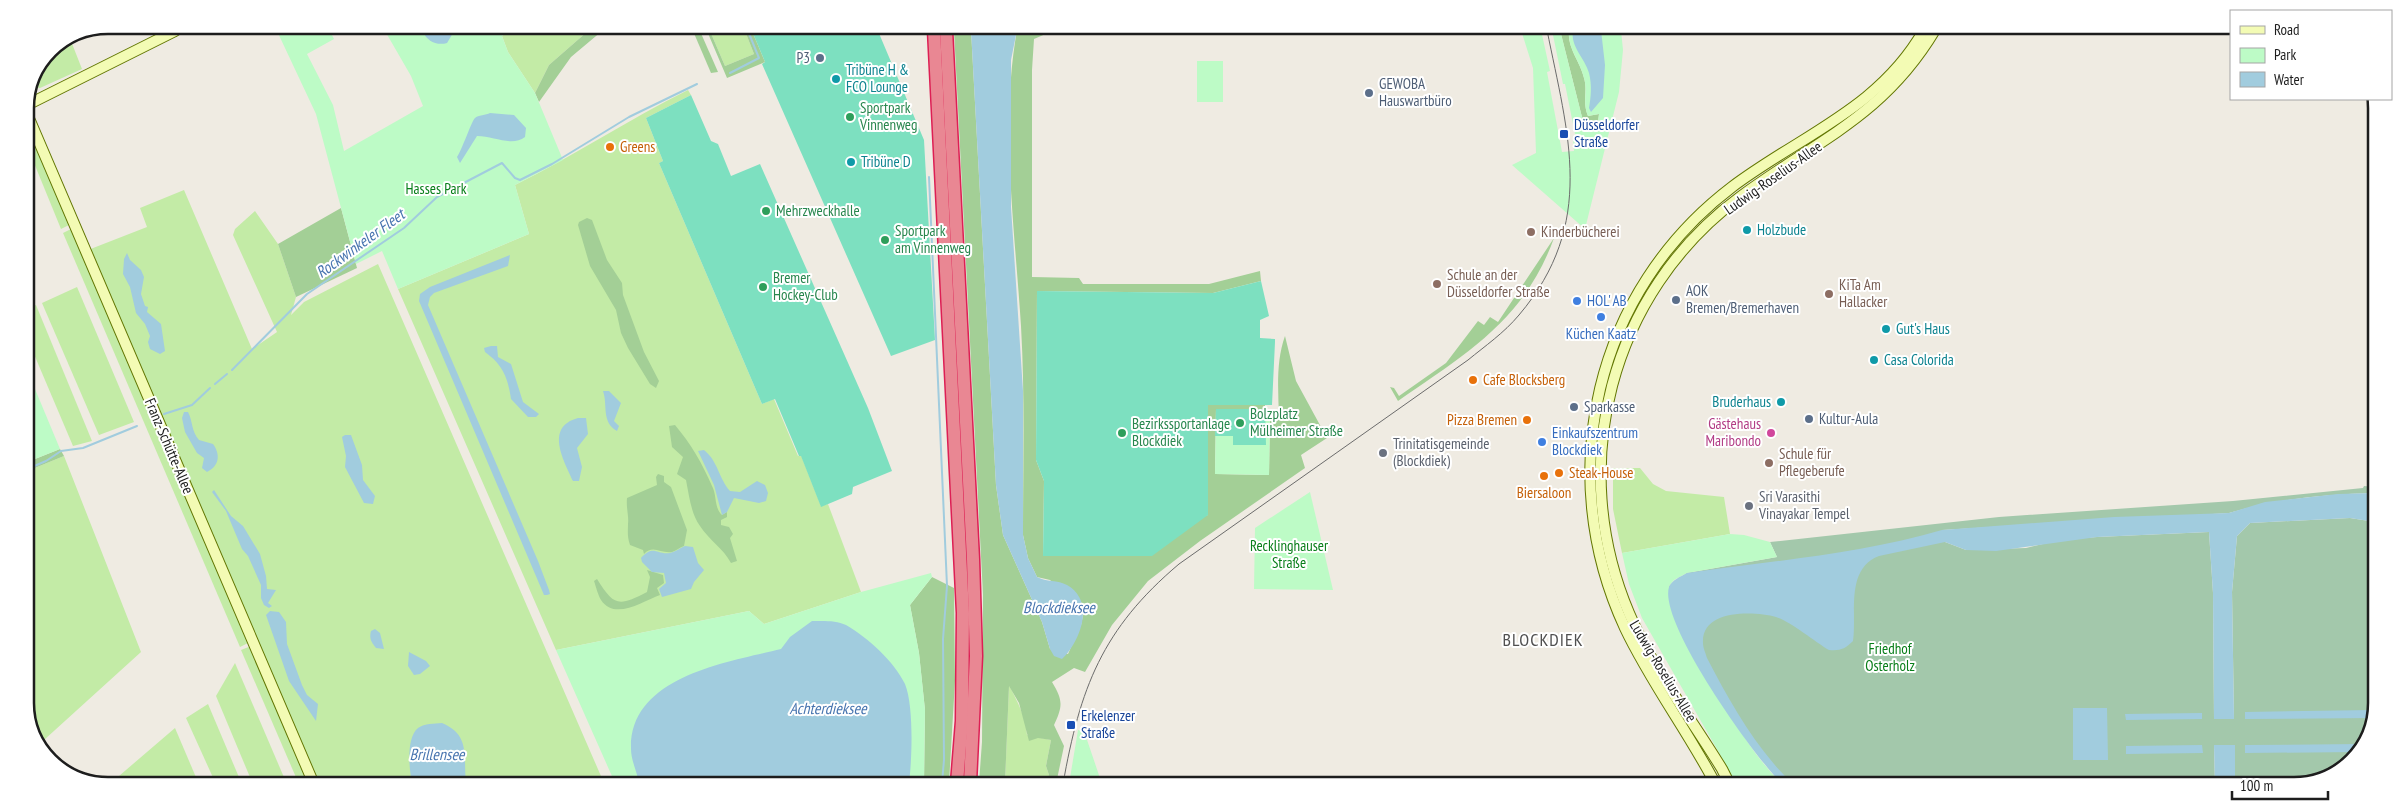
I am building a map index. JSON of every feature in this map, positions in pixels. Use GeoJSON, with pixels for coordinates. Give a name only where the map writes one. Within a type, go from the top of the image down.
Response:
{"type":"FeatureCollection","features":[{"type":"Feature","properties":{"kind":"highway"},"geometry":{"type":"LineString","coordinates":[[934,34],[963,613],[962,721],[958,777]]}},
{"type":"Feature","properties":{"kind":"highway"},"geometry":{"type":"LineString","coordinates":[[946,34],[976,656],[970,777]]}},
{"type":"Feature","properties":{"kind":"main road"},"geometry":{"type":"LineString","coordinates":[[34,103],[170,34]]}},
{"type":"Feature","properties":{"kind":"main road","name":"Ludwig-Roselius-Allee"},"geometry":{"type":"LineString","coordinates":[[1711,777],[1636,649],[1619,614],[1604,570],[1593,522],[1590,481],[1592,431],[1600,385],[1612,349],[1631,305],[1673,242],[1732,187],[1836,120],[1881,86],[1921,34]]}},
{"type":"Feature","properties":{"kind":"main road","name":"Ludwig-Roselius-Allee"},"geometry":{"type":"LineString","coordinates":[[1726,777],[1643,644],[1616,580],[1604,526],[1601,483],[1603,438],[1611,388],[1627,338],[1639,313],[1684,249],[1739,198],[1834,136],[1872,107],[1908,70],[1932,34]]}},
{"type":"Feature","properties":{"kind":"main road","name":"Franz-Schütte-Allee"},"geometry":{"type":"LineString","coordinates":[[34,129],[311,777]]}},
{"type":"Feature","properties":{"kind":"green space","name":"Hasses Park"},"geometry":{"type":"Polygon","coordinates":[[[278,34],[332,34],[334,39],[307,54],[333,105],[344,151],[423,106],[411,76],[387,34],[505,34],[502,36],[508,52],[535,93],[563,160],[515,185],[529,234],[398,289],[382,251],[356,264],[316,114],[278,34]]]}},
{"type":"Feature","properties":{"kind":"green space"},"geometry":{"type":"Polygon","coordinates":[[[505,34],[585,34],[549,65],[535,93],[508,52],[502,36],[505,34]]]}},
{"type":"Feature","properties":{"kind":"green space"},"geometry":{"type":"Polygon","coordinates":[[[585,34],[598,34],[571,57],[539,102],[535,93],[549,65],[585,34]]]}},
{"type":"Feature","properties":{"kind":"green space"},"geometry":{"type":"Polygon","coordinates":[[[694,34],[701,34],[718,72],[711,73],[694,34]]]}},
{"type":"Feature","properties":{"kind":"green space"},"geometry":{"type":"Polygon","coordinates":[[[708,34],[711,34],[725,66],[754,54],[746,34],[753,34],[765,62],[727,78],[708,34]]]}},
{"type":"Feature","properties":{"kind":"green space"},"geometry":{"type":"Polygon","coordinates":[[[711,34],[746,34],[754,54],[725,66],[711,34]]]}},
{"type":"Feature","properties":{"kind":"green space","name":"Sportpark am Vinnenweg"},"geometry":{"type":"Polygon","coordinates":[[[753,34],[879,34],[924,140],[935,340],[891,356],[762,64],[765,62],[753,34]]]}},
{"type":"Feature","properties":{"kind":"green space"},"geometry":{"type":"Polygon","coordinates":[[[954,34],[971,34],[996,485],[1003,535],[1042,622],[1050,649],[1068,654],[1081,625],[1084,611],[1050,580],[1037,577],[1028,558],[1023,535],[1024,431],[1022,352],[1010,178],[1010,103],[1016,34],[1046,34],[1034,39],[1032,70],[1032,277],[1079,278],[1083,284],[1209,284],[1260,271],[1261,281],[1213,293],[1037,291],[1036,460],[1044,481],[1043,555],[1208,515],[1208,405],[1265,405],[1265,409],[1216,409],[1215,474],[1269,475],[1270,416],[1279,416],[1279,365],[1285,336],[1296,381],[1327,438],[1301,455],[1305,468],[1200,541],[1148,581],[1112,625],[1085,672],[1074,668],[1052,682],[1060,699],[1059,713],[1054,725],[1064,746],[1057,777],[1047,777],[1049,775],[1046,766],[1051,740],[1038,738],[1029,741],[1019,703],[1009,686],[1005,777],[979,777],[982,742],[983,595],[954,34]]]}},
{"type":"Feature","properties":{"kind":"green space"},"geometry":{"type":"Polygon","coordinates":[[[1522,34],[1542,34],[1550,71],[1547,72],[1562,152],[1574,151],[1573,140],[1576,139],[1553,34],[1561,34],[1585,129],[1598,122],[1599,114],[1588,116],[1586,111],[1585,83],[1570,43],[1569,34],[1621,34],[1623,50],[1619,92],[1585,229],[1512,165],[1536,153],[1533,68],[1522,34]]]}},
{"type":"Feature","properties":{"kind":"green space"},"geometry":{"type":"Polygon","coordinates":[[[1561,34],[1569,34],[1572,49],[1584,78],[1585,105],[1588,116],[1599,114],[1598,122],[1585,129],[1561,34]]]}},
{"type":"Feature","properties":{"kind":"green space"},"geometry":{"type":"Polygon","coordinates":[[[72,43],[82,69],[40,88],[37,88],[46,67],[72,43]]]}},
{"type":"Feature","properties":{"kind":"green space"},"geometry":{"type":"Polygon","coordinates":[[[1197,61],[1223,61],[1223,102],[1197,102],[1197,61]]]}},
{"type":"Feature","properties":{"kind":"green space"},"geometry":{"type":"Polygon","coordinates":[[[688,90],[691,95],[646,118],[663,161],[659,163],[762,404],[774,399],[798,456],[801,455],[821,506],[828,504],[861,592],[764,624],[749,611],[556,650],[398,289],[529,234],[515,185],[688,90]]]}},
{"type":"Feature","properties":{"kind":"green space","name":"Bremer Hockey-Club"},"geometry":{"type":"Polygon","coordinates":[[[691,95],[711,141],[718,144],[731,176],[760,164],[868,408],[892,471],[853,487],[852,494],[821,507],[801,456],[799,456],[775,399],[762,404],[659,163],[663,161],[646,118],[691,95]]]}},
{"type":"Feature","properties":{"kind":"green space"},"geometry":{"type":"Polygon","coordinates":[[[34,138],[71,221],[69,225],[61,229],[34,163],[34,138]]]}},
{"type":"Feature","properties":{"kind":"green space"},"geometry":{"type":"Polygon","coordinates":[[[184,190],[252,349],[277,332],[233,235],[235,229],[255,211],[278,244],[296,297],[291,315],[304,302],[378,264],[601,777],[315,777],[88,250],[147,227],[140,208],[184,190]]]}},
{"type":"Feature","properties":{"kind":"green space"},"geometry":{"type":"Polygon","coordinates":[[[341,208],[357,268],[296,297],[278,244],[341,208]]]}},
{"type":"Feature","properties":{"kind":"green space"},"geometry":{"type":"Polygon","coordinates":[[[587,218],[592,220],[607,260],[622,283],[623,295],[644,352],[659,381],[656,388],[650,384],[628,348],[621,333],[616,310],[590,266],[578,225],[579,222],[587,218]]]}},
{"type":"Feature","properties":{"kind":"green space"},"geometry":{"type":"Polygon","coordinates":[[[71,229],[250,642],[240,647],[63,233],[71,229]]]}},
{"type":"Feature","properties":{"kind":"green space"},"geometry":{"type":"Polygon","coordinates":[[[1554,238],[1541,267],[1526,292],[1509,314],[1469,351],[1398,401],[1390,387],[1394,388],[1399,396],[1446,363],[1478,321],[1484,325],[1490,317],[1498,322],[1554,238]]]}},
{"type":"Feature","properties":{"kind":"green space","name":"Bezirkssportanlage Blockdiek"},"geometry":{"type":"Polygon","coordinates":[[[1261,281],[1269,316],[1260,320],[1260,338],[1275,339],[1272,405],[1208,405],[1208,515],[1152,556],[1043,556],[1044,481],[1036,460],[1037,291],[1213,293],[1261,281]]]}},
{"type":"Feature","properties":{"kind":"green space"},"geometry":{"type":"Polygon","coordinates":[[[77,287],[134,422],[99,435],[42,303],[77,287]]]}},
{"type":"Feature","properties":{"kind":"green space"},"geometry":{"type":"Polygon","coordinates":[[[36,305],[92,441],[73,446],[34,354],[34,306],[36,305]]]}},
{"type":"Feature","properties":{"kind":"green space"},"geometry":{"type":"Polygon","coordinates":[[[34,387],[60,449],[34,459],[34,387]]]}},
{"type":"Feature","properties":{"kind":"green space"},"geometry":{"type":"Polygon","coordinates":[[[1216,409],[1270,410],[1269,475],[1215,474],[1216,409]]]}},
{"type":"Feature","properties":{"kind":"green space","name":"Bolzplatz Mülheimer Straße"},"geometry":{"type":"Polygon","coordinates":[[[1216,409],[1265,409],[1266,445],[1233,445],[1233,436],[1215,436],[1216,409]]]}},
{"type":"Feature","properties":{"kind":"green space"},"geometry":{"type":"Polygon","coordinates":[[[675,425],[704,469],[714,490],[719,512],[722,515],[727,512],[727,517],[721,520],[721,525],[729,527],[733,534],[730,538],[737,561],[731,563],[694,516],[686,480],[677,474],[683,457],[672,447],[669,426],[675,425]]]}},
{"type":"Feature","properties":{"kind":"green space"},"geometry":{"type":"Polygon","coordinates":[[[60,449],[64,456],[34,468],[34,459],[60,449]]]}},
{"type":"Feature","properties":{"kind":"green space"},"geometry":{"type":"Polygon","coordinates":[[[64,456],[141,652],[44,740],[38,727],[34,708],[34,468],[64,456]]]}},
{"type":"Feature","properties":{"kind":"green space"},"geometry":{"type":"Polygon","coordinates":[[[1613,468],[1640,468],[1653,484],[1666,491],[1724,497],[1730,534],[1622,553],[1613,509],[1613,468]]]}},
{"type":"Feature","properties":{"kind":"green space"},"geometry":{"type":"Polygon","coordinates":[[[658,474],[664,476],[664,482],[671,487],[687,530],[684,546],[672,552],[651,550],[644,554],[643,550],[630,545],[628,539],[627,498],[657,485],[656,477],[658,474]]]}},
{"type":"Feature","properties":{"kind":"green space","name":"Friedhof Osterholz"},"geometry":{"type":"Polygon","coordinates":[[[2364,486],[2368,486],[2368,493],[2301,498],[2229,513],[1942,530],[1945,542],[1966,550],[2026,548],[2060,540],[2097,537],[2209,532],[2213,593],[2214,719],[2234,719],[2232,592],[2237,536],[2250,523],[2350,518],[2368,521],[2368,713],[2361,736],[2343,759],[2327,770],[2304,777],[2235,777],[2234,745],[2214,746],[2215,777],[1777,777],[1738,728],[1669,586],[1687,573],[1777,557],[1770,542],[1999,517],[2233,501],[2363,488],[2364,486]]]}},
{"type":"Feature","properties":{"kind":"green space","name":"Recklinghauser Straße"},"geometry":{"type":"Polygon","coordinates":[[[1310,492],[1333,590],[1254,589],[1255,528],[1310,492]]]}},
{"type":"Feature","properties":{"kind":"green space"},"geometry":{"type":"Polygon","coordinates":[[[1730,534],[1744,535],[1770,542],[1777,557],[1687,573],[1674,580],[1669,586],[1705,665],[1732,717],[1747,741],[1776,777],[1731,777],[1726,765],[1642,618],[1629,584],[1622,553],[1730,534]]]}},
{"type":"Feature","properties":{"kind":"green space"},"geometry":{"type":"Polygon","coordinates":[[[647,570],[663,575],[664,583],[657,588],[660,595],[638,605],[621,609],[607,606],[601,600],[594,581],[597,579],[608,595],[617,601],[623,602],[647,592],[650,577],[647,570]]]}},
{"type":"Feature","properties":{"kind":"green space"},"geometry":{"type":"Polygon","coordinates":[[[931,573],[932,577],[910,605],[919,653],[925,710],[924,777],[612,777],[556,650],[749,611],[764,624],[861,592],[931,573]]]}},
{"type":"Feature","properties":{"kind":"green space"},"geometry":{"type":"Polygon","coordinates":[[[932,577],[954,588],[955,681],[949,777],[924,777],[925,710],[919,653],[910,605],[932,577]]]}},
{"type":"Feature","properties":{"kind":"green space"},"geometry":{"type":"Polygon","coordinates":[[[251,646],[308,777],[296,777],[241,650],[251,646]]]}},
{"type":"Feature","properties":{"kind":"green space"},"geometry":{"type":"Polygon","coordinates":[[[235,663],[284,777],[250,777],[216,696],[235,663]]]}},
{"type":"Feature","properties":{"kind":"green space"},"geometry":{"type":"Polygon","coordinates":[[[1009,685],[1023,715],[1027,735],[1051,740],[1046,766],[1049,775],[1047,777],[1005,777],[1009,685]]]}},
{"type":"Feature","properties":{"kind":"green space"},"geometry":{"type":"Polygon","coordinates":[[[208,704],[239,777],[213,777],[186,718],[208,704]]]}},
{"type":"Feature","properties":{"kind":"green space"},"geometry":{"type":"Polygon","coordinates":[[[175,728],[196,777],[118,777],[175,728]]]}},
{"type":"Feature","properties":{"kind":"green space"},"geometry":{"type":"Polygon","coordinates":[[[1078,730],[1084,731],[1100,777],[1070,777],[1078,730]]]}},
{"type":"Feature","properties":{"kind":"water"},"geometry":{"type":"Polygon","coordinates":[[[452,34],[447,43],[439,44],[432,42],[424,35],[452,34]]]}},
{"type":"Feature","properties":{"kind":"water","name":"Blockdieksee"},"geometry":{"type":"Polygon","coordinates":[[[971,34],[1016,34],[1011,60],[1011,207],[1023,391],[1023,535],[1028,558],[1037,577],[1067,585],[1076,592],[1081,601],[1083,611],[1079,632],[1069,652],[1062,659],[1054,656],[1050,649],[1042,622],[1003,535],[996,485],[971,34]]]}},
{"type":"Feature","properties":{"kind":"water"},"geometry":{"type":"Polygon","coordinates":[[[1573,34],[1601,34],[1605,65],[1603,98],[1591,112],[1589,108],[1591,82],[1589,73],[1576,47],[1573,34]]]}},
{"type":"Feature","properties":{"kind":"water"},"geometry":{"type":"Polygon","coordinates":[[[490,113],[514,115],[526,128],[525,137],[520,140],[509,141],[477,136],[460,163],[457,157],[475,118],[490,113]]]}},
{"type":"Feature","properties":{"kind":"water"},"geometry":{"type":"Polygon","coordinates":[[[127,253],[130,260],[141,270],[144,277],[141,294],[145,306],[148,307],[147,312],[161,324],[165,351],[160,354],[150,349],[148,342],[150,336],[145,324],[136,313],[130,287],[123,274],[124,259],[127,253]]]}},
{"type":"Feature","properties":{"kind":"water"},"geometry":{"type":"Polygon","coordinates":[[[510,255],[508,266],[434,293],[430,297],[428,305],[538,561],[549,590],[550,594],[547,595],[544,595],[419,301],[420,294],[430,287],[510,255]]]}},
{"type":"Feature","properties":{"kind":"water"},"geometry":{"type":"Polygon","coordinates":[[[497,346],[498,357],[511,364],[523,402],[539,414],[536,417],[528,417],[511,399],[504,372],[485,352],[484,348],[497,346]]]}},
{"type":"Feature","properties":{"kind":"water"},"geometry":{"type":"Polygon","coordinates":[[[603,391],[609,391],[621,403],[614,421],[619,426],[617,431],[612,427],[607,418],[603,391]]]}},
{"type":"Feature","properties":{"kind":"water"},"geometry":{"type":"Polygon","coordinates":[[[184,412],[188,412],[199,440],[213,444],[216,448],[218,460],[214,467],[207,472],[202,468],[204,458],[197,453],[185,432],[182,418],[184,412]]]}},
{"type":"Feature","properties":{"kind":"water"},"geometry":{"type":"Polygon","coordinates":[[[578,418],[586,418],[588,434],[577,448],[582,467],[579,481],[573,481],[561,454],[559,436],[568,422],[578,418]]]}},
{"type":"Feature","properties":{"kind":"water"},"geometry":{"type":"Polygon","coordinates":[[[351,435],[362,465],[363,480],[375,496],[373,504],[364,503],[345,467],[346,456],[342,437],[351,435]]]}},
{"type":"Feature","properties":{"kind":"water"},"geometry":{"type":"Polygon","coordinates":[[[704,450],[709,454],[730,491],[740,492],[757,481],[765,485],[768,493],[766,501],[759,503],[734,498],[727,512],[722,515],[714,485],[698,451],[704,450]]]}},
{"type":"Feature","properties":{"kind":"water"},"geometry":{"type":"Polygon","coordinates":[[[214,490],[231,516],[243,526],[260,554],[266,576],[267,589],[276,590],[268,603],[272,606],[269,608],[264,605],[261,598],[261,585],[248,556],[242,549],[226,511],[212,492],[214,490]]]}},
{"type":"Feature","properties":{"kind":"water"},"geometry":{"type":"Polygon","coordinates":[[[2368,493],[2368,521],[2350,518],[2250,523],[2237,536],[2232,592],[2234,719],[2214,719],[2213,593],[2209,532],[2097,537],[1996,551],[1966,550],[1945,542],[1879,556],[1868,562],[1861,571],[1855,593],[1853,641],[1845,648],[1839,650],[1829,650],[1795,627],[1776,617],[1743,614],[1719,618],[1710,624],[1705,632],[1703,645],[1707,658],[1745,725],[1786,777],[1776,777],[1732,720],[1693,659],[1678,629],[1670,605],[1670,585],[1687,573],[1847,551],[1942,530],[2114,517],[2229,513],[2265,502],[2338,494],[2368,493]]]}},
{"type":"Feature","properties":{"kind":"water"},"geometry":{"type":"Polygon","coordinates":[[[685,546],[693,547],[698,563],[704,570],[691,589],[662,597],[659,589],[666,583],[664,573],[652,572],[642,562],[641,558],[652,551],[670,553],[685,546]]]}},
{"type":"Feature","properties":{"kind":"water"},"geometry":{"type":"Polygon","coordinates":[[[270,611],[279,612],[286,622],[287,644],[302,685],[307,695],[318,704],[316,721],[289,681],[266,615],[270,611]]]}},
{"type":"Feature","properties":{"kind":"water","name":"Achterdieksee"},"geometry":{"type":"Polygon","coordinates":[[[812,621],[842,623],[863,636],[894,667],[905,684],[910,706],[910,777],[637,777],[631,749],[635,724],[646,704],[664,689],[686,676],[710,667],[781,649],[790,637],[812,621]]]}},
{"type":"Feature","properties":{"kind":"water"},"geometry":{"type":"Polygon","coordinates":[[[375,629],[380,633],[384,649],[376,648],[372,642],[371,631],[375,629]]]}},
{"type":"Feature","properties":{"kind":"water"},"geometry":{"type":"Polygon","coordinates":[[[409,652],[426,661],[430,666],[420,674],[414,675],[408,666],[409,652]]]}},
{"type":"Feature","properties":{"kind":"water"},"geometry":{"type":"Polygon","coordinates":[[[2073,708],[2107,708],[2108,760],[2073,760],[2073,708]]]}},
{"type":"Feature","properties":{"kind":"water"},"geometry":{"type":"Polygon","coordinates":[[[2368,710],[2367,718],[2245,719],[2245,712],[2368,710]]]}},
{"type":"Feature","properties":{"kind":"water"},"geometry":{"type":"Polygon","coordinates":[[[2202,713],[2202,719],[2126,720],[2125,714],[2202,713]]]}},
{"type":"Feature","properties":{"kind":"water","name":"Brillensee"},"geometry":{"type":"Polygon","coordinates":[[[442,723],[458,734],[464,748],[466,777],[411,777],[409,754],[414,733],[418,728],[442,723]]]}},
{"type":"Feature","properties":{"kind":"water"},"geometry":{"type":"Polygon","coordinates":[[[2356,744],[2349,752],[2245,753],[2245,745],[2356,744]]]}},
{"type":"Feature","properties":{"kind":"water"},"geometry":{"type":"Polygon","coordinates":[[[2202,745],[2203,753],[2126,754],[2126,746],[2202,745]]]}},
{"type":"Feature","properties":{"kind":"water"},"geometry":{"type":"Polygon","coordinates":[[[2214,745],[2235,745],[2235,777],[2215,777],[2214,745]]]}},
{"type":"Feature","properties":{"kind":"waterway","name":"Rockwinkeler Fleet"},"geometry":{"type":"LineString","coordinates":[[730,73],[759,58],[749,34]]}},
{"type":"Feature","properties":{"kind":"waterway","name":"Rockwinkeler Fleet"},"geometry":{"type":"LineString","coordinates":[[232,370],[307,294],[404,228],[437,197],[502,163],[515,178],[520,180],[552,164],[629,117],[697,84]]}},
{"type":"Feature","properties":{"kind":"waterway"},"geometry":{"type":"LineString","coordinates":[[929,177],[947,586],[943,639],[943,777]]}},
{"type":"Feature","properties":{"kind":"waterway","name":"Rockwinkeler Fleet"},"geometry":{"type":"LineString","coordinates":[[215,384],[227,374]]}},
{"type":"Feature","properties":{"kind":"waterway","name":"Rockwinkeler Fleet"},"geometry":{"type":"LineString","coordinates":[[164,414],[192,405],[210,388]]}},
{"type":"Feature","properties":{"kind":"waterway","name":"Rockwinkeler Fleet"},"geometry":{"type":"LineString","coordinates":[[34,466],[61,451],[83,448],[137,426]]}},
{"type":"Feature","properties":{"kind":"tram line"},"geometry":{"type":"LineString","coordinates":[[1064,777],[1077,718],[1098,662],[1131,612],[1153,588],[1179,564],[1468,360],[1513,322],[1543,281],[1559,246],[1568,212],[1570,177],[1568,142],[1548,34]]}},
{"type":"Feature","properties":{"kind":"place","name":"P3"},"geometry":{"type":"Point","coordinates":[820,58]}},
{"type":"Feature","properties":{"kind":"place","name":"Tribüne H & FCO Lounge"},"geometry":{"type":"Point","coordinates":[836,79]}},
{"type":"Feature","properties":{"kind":"place","name":"GEWOBA Hauswartbüro"},"geometry":{"type":"Point","coordinates":[1369,93]}},
{"type":"Feature","properties":{"kind":"place","name":"Sportpark Vinnenweg"},"geometry":{"type":"Point","coordinates":[850,117]}},
{"type":"Feature","properties":{"kind":"place","name":"Düsseldorfer Straße"},"geometry":{"type":"Point","coordinates":[1564,134]}},
{"type":"Feature","properties":{"kind":"place","name":"Greens"},"geometry":{"type":"Point","coordinates":[610,147]}},
{"type":"Feature","properties":{"kind":"place","name":"Tribüne D"},"geometry":{"type":"Point","coordinates":[851,162]}},
{"type":"Feature","properties":{"kind":"place","name":"Mehrzweckhalle"},"geometry":{"type":"Point","coordinates":[766,211]}},
{"type":"Feature","properties":{"kind":"place","name":"Holzbude"},"geometry":{"type":"Point","coordinates":[1747,230]}},
{"type":"Feature","properties":{"kind":"place","name":"Kinderbücherei"},"geometry":{"type":"Point","coordinates":[1531,232]}},
{"type":"Feature","properties":{"kind":"place","name":"Sportpark am Vinnenweg"},"geometry":{"type":"Point","coordinates":[885,240]}},
{"type":"Feature","properties":{"kind":"place","name":"Schule an der Düsseldorfer Straße"},"geometry":{"type":"Point","coordinates":[1437,284]}},
{"type":"Feature","properties":{"kind":"place","name":"Bremer Hockey-Club"},"geometry":{"type":"Point","coordinates":[763,287]}},
{"type":"Feature","properties":{"kind":"place","name":"KiTa Am Hallacker"},"geometry":{"type":"Point","coordinates":[1829,294]}},
{"type":"Feature","properties":{"kind":"place","name":"AOK Bremen/Bremerhaven"},"geometry":{"type":"Point","coordinates":[1676,300]}},
{"type":"Feature","properties":{"kind":"place","name":"HOL' AB"},"geometry":{"type":"Point","coordinates":[1577,301]}},
{"type":"Feature","properties":{"kind":"place","name":"Küchen Kaatz"},"geometry":{"type":"Point","coordinates":[1601,317]}},
{"type":"Feature","properties":{"kind":"place","name":"Gut's Haus"},"geometry":{"type":"Point","coordinates":[1886,329]}},
{"type":"Feature","properties":{"kind":"place","name":"Casa Colorida"},"geometry":{"type":"Point","coordinates":[1874,360]}},
{"type":"Feature","properties":{"kind":"place","name":"Cafe Blocksberg"},"geometry":{"type":"Point","coordinates":[1473,380]}},
{"type":"Feature","properties":{"kind":"place","name":"Bruderhaus"},"geometry":{"type":"Point","coordinates":[1781,402]}},
{"type":"Feature","properties":{"kind":"place","name":"Sparkasse"},"geometry":{"type":"Point","coordinates":[1574,407]}},
{"type":"Feature","properties":{"kind":"place","name":"Kultur-Aula"},"geometry":{"type":"Point","coordinates":[1809,419]}},
{"type":"Feature","properties":{"kind":"place","name":"Pizza Bremen"},"geometry":{"type":"Point","coordinates":[1527,420]}},
{"type":"Feature","properties":{"kind":"place","name":"Bolzplatz Mülheimer Straße"},"geometry":{"type":"Point","coordinates":[1240,423]}},
{"type":"Feature","properties":{"kind":"place","name":"Bezirkssportanlage Blockdiek"},"geometry":{"type":"Point","coordinates":[1122,433]}},
{"type":"Feature","properties":{"kind":"place","name":"Gästehaus Maribondo"},"geometry":{"type":"Point","coordinates":[1771,433]}},
{"type":"Feature","properties":{"kind":"place","name":"Einkaufszentrum Blockdiek"},"geometry":{"type":"Point","coordinates":[1542,442]}},
{"type":"Feature","properties":{"kind":"place","name":"Trinitatisgemeinde (Blockdiek)"},"geometry":{"type":"Point","coordinates":[1383,453]}},
{"type":"Feature","properties":{"kind":"place","name":"Schule für Pflegeberufe"},"geometry":{"type":"Point","coordinates":[1769,463]}},
{"type":"Feature","properties":{"kind":"place","name":"Steak-House"},"geometry":{"type":"Point","coordinates":[1559,473]}},
{"type":"Feature","properties":{"kind":"place","name":"Biersaloon"},"geometry":{"type":"Point","coordinates":[1544,476]}},
{"type":"Feature","properties":{"kind":"place","name":"Sri Varasithi Vinayakar Tempel"},"geometry":{"type":"Point","coordinates":[1749,506]}},
{"type":"Feature","properties":{"kind":"place","name":"Erkelenzer Straße"},"geometry":{"type":"Point","coordinates":[1071,725]}},
{"type":"Feature","properties":{"kind":"district","name":"BLOCKDIEK"},"geometry":{"type":"Point","coordinates":[1543,640]}}]}
